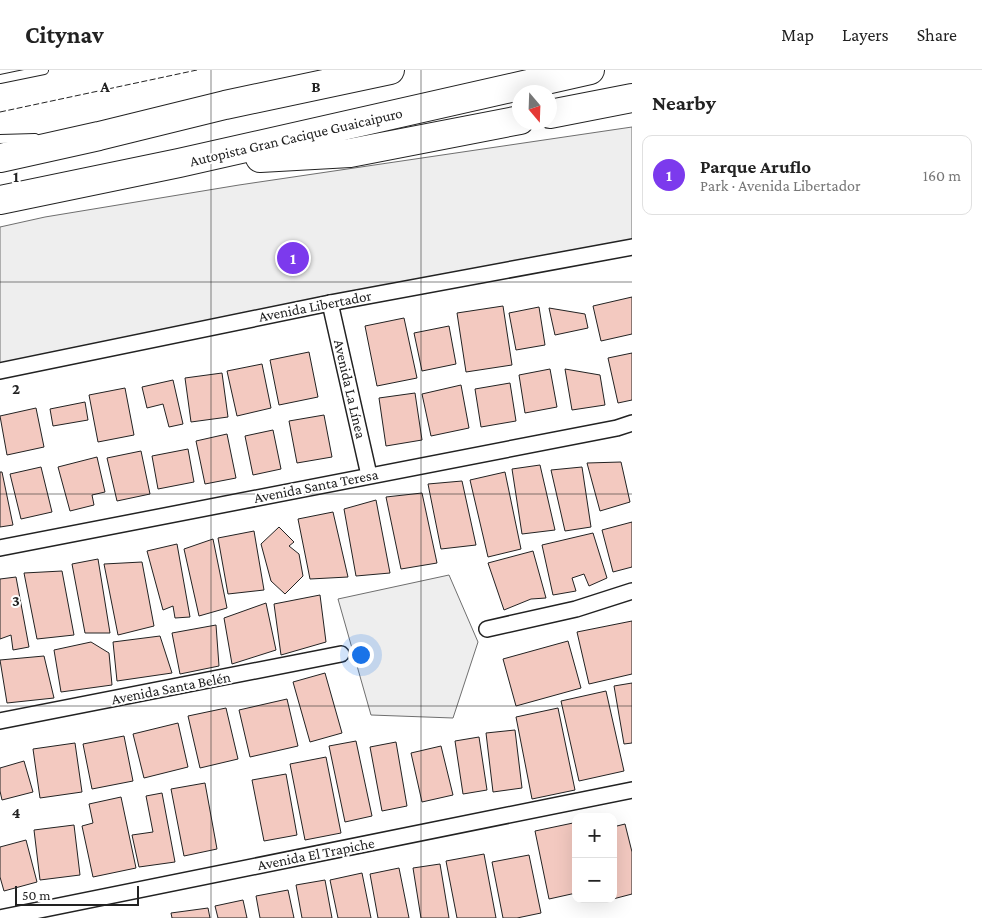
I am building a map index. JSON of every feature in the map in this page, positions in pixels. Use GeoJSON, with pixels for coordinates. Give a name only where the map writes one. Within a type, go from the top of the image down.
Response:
{"type":"FeatureCollection","features":[{"type":"Feature","properties":{"kind":"highway"},"geometry":{"type":"LineString","coordinates":[[278,95],[343,70]]}},
{"type":"Feature","properties":{"kind":"highway"},"geometry":{"type":"LineString","coordinates":[[0,158],[226,105],[390,70]]}},
{"type":"Feature","properties":{"kind":"highway","name":"Autopista Gran Cacique Guaicaipuro"},"geometry":{"type":"LineString","coordinates":[[0,200],[179,163],[590,70]]}},
{"type":"Feature","properties":{"kind":"highway"},"geometry":{"type":"LineString","coordinates":[[557,113],[632,98]]}},
{"type":"Feature","properties":{"kind":"highway"},"geometry":{"type":"LineString","coordinates":[[580,108],[632,110]]}},
{"type":"Feature","properties":{"kind":"highway"},"geometry":{"type":"LineString","coordinates":[[179,163],[350,153],[512,122]]}},
{"type":"Feature","properties":{"kind":"street","name":"Avenida Libertador"},"geometry":{"type":"LineString","coordinates":[[0,371],[330,303],[632,248]]}},
{"type":"Feature","properties":{"kind":"street","name":"Avenida La Línea"},"geometry":{"type":"LineString","coordinates":[[330,303],[369,475]]}},
{"type":"Feature","properties":{"kind":"street","name":"Avenida Santa Teresa"},"geometry":{"type":"LineString","coordinates":[[0,548],[617,428],[632,423]]}},
{"type":"Feature","properties":{"kind":"street"},"geometry":{"type":"LineString","coordinates":[[487,629],[576,609],[632,592]]}},
{"type":"Feature","properties":{"kind":"street","name":"Avenida Santa Belén"},"geometry":{"type":"LineString","coordinates":[[0,721],[342,654]]}},
{"type":"Feature","properties":{"kind":"street","name":"Avenida El Trapiche"},"geometry":{"type":"LineString","coordinates":[[0,918],[632,790]]}},
{"type":"Feature","properties":{"kind":"lane"},"geometry":{"type":"LineString","coordinates":[[0,79],[44,70]]}},
{"type":"Feature","properties":{"kind":"lane"},"geometry":{"type":"LineString","coordinates":[[52,138],[100,136]]}},
{"type":"Feature","properties":{"kind":"lane"},"geometry":{"type":"LineString","coordinates":[[0,139],[43,138]]}},
{"type":"Feature","properties":{"kind":"shaded area"},"geometry":{"type":"Polygon","coordinates":[[[632,127],[632,247],[0,365],[0,227],[45,217],[239,185],[632,127]]]}},
{"type":"Feature","properties":{"kind":"shaded area"},"geometry":{"type":"Polygon","coordinates":[[[449,575],[478,642],[453,718],[371,715],[338,599],[449,575]]]}},
{"type":"Feature","properties":{"kind":"building"},"geometry":{"type":"Polygon","coordinates":[[[632,297],[632,334],[601,341],[593,306],[632,297]]]}},
{"type":"Feature","properties":{"kind":"building"},"geometry":{"type":"Polygon","coordinates":[[[503,306],[512,365],[466,372],[457,313],[503,306]]]}},
{"type":"Feature","properties":{"kind":"building"},"geometry":{"type":"Polygon","coordinates":[[[539,307],[545,345],[516,350],[509,313],[539,307]]]}},
{"type":"Feature","properties":{"kind":"building"},"geometry":{"type":"Polygon","coordinates":[[[549,308],[585,314],[588,328],[555,335],[549,308]]]}},
{"type":"Feature","properties":{"kind":"building"},"geometry":{"type":"Polygon","coordinates":[[[404,318],[417,378],[377,386],[365,326],[404,318]]]}},
{"type":"Feature","properties":{"kind":"building"},"geometry":{"type":"Polygon","coordinates":[[[449,326],[456,364],[422,371],[414,333],[449,326]]]}},
{"type":"Feature","properties":{"kind":"building"},"geometry":{"type":"Polygon","coordinates":[[[309,352],[318,397],[279,405],[270,360],[309,352]]]}},
{"type":"Feature","properties":{"kind":"building"},"geometry":{"type":"Polygon","coordinates":[[[632,353],[632,400],[618,403],[608,358],[632,353]]]}},
{"type":"Feature","properties":{"kind":"building"},"geometry":{"type":"Polygon","coordinates":[[[262,364],[271,408],[237,416],[227,371],[262,364]]]}},
{"type":"Feature","properties":{"kind":"building"},"geometry":{"type":"Polygon","coordinates":[[[550,369],[557,407],[525,413],[519,375],[550,369]]]}},
{"type":"Feature","properties":{"kind":"building"},"geometry":{"type":"Polygon","coordinates":[[[565,369],[600,375],[605,405],[572,410],[565,369]]]}},
{"type":"Feature","properties":{"kind":"building"},"geometry":{"type":"Polygon","coordinates":[[[222,373],[228,417],[191,422],[185,378],[222,373]]]}},
{"type":"Feature","properties":{"kind":"building"},"geometry":{"type":"Polygon","coordinates":[[[173,380],[183,424],[169,427],[163,404],[147,408],[142,387],[173,380]]]}},
{"type":"Feature","properties":{"kind":"building"},"geometry":{"type":"Polygon","coordinates":[[[510,383],[516,421],[481,427],[475,389],[510,383]]]}},
{"type":"Feature","properties":{"kind":"building"},"geometry":{"type":"Polygon","coordinates":[[[461,385],[469,428],[431,436],[422,394],[461,385]]]}},
{"type":"Feature","properties":{"kind":"building"},"geometry":{"type":"Polygon","coordinates":[[[125,388],[134,435],[98,442],[89,395],[125,388]]]}},
{"type":"Feature","properties":{"kind":"building"},"geometry":{"type":"Polygon","coordinates":[[[415,393],[422,440],[386,446],[379,398],[415,393]]]}},
{"type":"Feature","properties":{"kind":"building"},"geometry":{"type":"Polygon","coordinates":[[[85,402],[88,420],[53,426],[50,409],[85,402]]]}},
{"type":"Feature","properties":{"kind":"building"},"geometry":{"type":"Polygon","coordinates":[[[36,408],[44,447],[7,455],[0,416],[36,408]]]}},
{"type":"Feature","properties":{"kind":"building"},"geometry":{"type":"Polygon","coordinates":[[[324,415],[332,457],[297,463],[289,421],[324,415]]]}},
{"type":"Feature","properties":{"kind":"building"},"geometry":{"type":"Polygon","coordinates":[[[273,430],[281,469],[253,475],[245,436],[273,430]]]}},
{"type":"Feature","properties":{"kind":"building"},"geometry":{"type":"Polygon","coordinates":[[[227,434],[236,478],[205,484],[196,441],[227,434]]]}},
{"type":"Feature","properties":{"kind":"building"},"geometry":{"type":"Polygon","coordinates":[[[188,449],[194,482],[158,489],[152,456],[188,449]]]}},
{"type":"Feature","properties":{"kind":"building"},"geometry":{"type":"Polygon","coordinates":[[[141,451],[150,494],[117,501],[107,458],[141,451]]]}},
{"type":"Feature","properties":{"kind":"building"},"geometry":{"type":"Polygon","coordinates":[[[97,457],[105,492],[92,495],[94,505],[70,511],[58,467],[97,457]]]}},
{"type":"Feature","properties":{"kind":"building"},"geometry":{"type":"Polygon","coordinates":[[[621,462],[630,502],[600,511],[587,463],[621,462]]]}},
{"type":"Feature","properties":{"kind":"building"},"geometry":{"type":"Polygon","coordinates":[[[540,465],[555,530],[522,534],[512,469],[540,465]]]}},
{"type":"Feature","properties":{"kind":"building"},"geometry":{"type":"Polygon","coordinates":[[[41,467],[52,512],[21,519],[10,474],[41,467]]]}},
{"type":"Feature","properties":{"kind":"building"},"geometry":{"type":"Polygon","coordinates":[[[582,467],[591,527],[565,531],[551,470],[582,467]]]}},
{"type":"Feature","properties":{"kind":"building"},"geometry":{"type":"Polygon","coordinates":[[[0,472],[2,472],[13,525],[0,527],[0,472]]]}},
{"type":"Feature","properties":{"kind":"building"},"geometry":{"type":"Polygon","coordinates":[[[505,472],[521,549],[488,557],[470,480],[505,472]]]}},
{"type":"Feature","properties":{"kind":"building"},"geometry":{"type":"Polygon","coordinates":[[[462,481],[476,545],[441,549],[428,484],[462,481]]]}},
{"type":"Feature","properties":{"kind":"building"},"geometry":{"type":"Polygon","coordinates":[[[422,493],[437,563],[401,569],[386,497],[422,493]]]}},
{"type":"Feature","properties":{"kind":"building"},"geometry":{"type":"Polygon","coordinates":[[[376,500],[390,573],[356,576],[344,509],[376,500]]]}},
{"type":"Feature","properties":{"kind":"building"},"geometry":{"type":"Polygon","coordinates":[[[333,512],[348,577],[310,579],[298,519],[333,512]]]}},
{"type":"Feature","properties":{"kind":"building"},"geometry":{"type":"Polygon","coordinates":[[[632,522],[632,567],[613,572],[602,530],[632,522]]]}},
{"type":"Feature","properties":{"kind":"building"},"geometry":{"type":"Polygon","coordinates":[[[279,527],[294,542],[289,546],[299,554],[303,576],[285,594],[271,581],[261,544],[279,527]]]}},
{"type":"Feature","properties":{"kind":"building"},"geometry":{"type":"Polygon","coordinates":[[[254,531],[264,590],[228,594],[218,538],[254,531]]]}},
{"type":"Feature","properties":{"kind":"building"},"geometry":{"type":"Polygon","coordinates":[[[593,533],[607,578],[589,586],[584,574],[572,578],[576,591],[553,595],[542,545],[593,533]]]}},
{"type":"Feature","properties":{"kind":"building"},"geometry":{"type":"Polygon","coordinates":[[[213,539],[227,608],[199,616],[184,549],[213,539]]]}},
{"type":"Feature","properties":{"kind":"building"},"geometry":{"type":"Polygon","coordinates":[[[177,544],[190,617],[175,618],[173,606],[163,610],[147,551],[177,544]]]}},
{"type":"Feature","properties":{"kind":"building"},"geometry":{"type":"Polygon","coordinates":[[[533,551],[546,598],[531,599],[504,610],[488,563],[533,551]]]}},
{"type":"Feature","properties":{"kind":"building"},"geometry":{"type":"Polygon","coordinates":[[[98,559],[110,633],[85,633],[72,564],[98,559]]]}},
{"type":"Feature","properties":{"kind":"building"},"geometry":{"type":"Polygon","coordinates":[[[142,562],[154,626],[118,635],[104,564],[142,562]]]}},
{"type":"Feature","properties":{"kind":"building"},"geometry":{"type":"Polygon","coordinates":[[[62,571],[74,635],[37,639],[24,573],[62,571]]]}},
{"type":"Feature","properties":{"kind":"building"},"geometry":{"type":"Polygon","coordinates":[[[16,577],[29,647],[13,650],[11,635],[0,639],[0,579],[16,577]]]}},
{"type":"Feature","properties":{"kind":"building"},"geometry":{"type":"Polygon","coordinates":[[[320,595],[326,642],[281,655],[274,604],[320,595]]]}},
{"type":"Feature","properties":{"kind":"building"},"geometry":{"type":"Polygon","coordinates":[[[266,603],[276,650],[232,664],[224,618],[266,603]]]}},
{"type":"Feature","properties":{"kind":"building"},"geometry":{"type":"Polygon","coordinates":[[[632,621],[632,674],[589,684],[577,632],[632,621]]]}},
{"type":"Feature","properties":{"kind":"building"},"geometry":{"type":"Polygon","coordinates":[[[216,625],[219,666],[180,674],[172,633],[216,625]]]}},
{"type":"Feature","properties":{"kind":"building"},"geometry":{"type":"Polygon","coordinates":[[[160,636],[172,673],[117,681],[113,642],[160,636]]]}},
{"type":"Feature","properties":{"kind":"building"},"geometry":{"type":"Polygon","coordinates":[[[568,641],[581,688],[516,706],[503,659],[568,641]]]}},
{"type":"Feature","properties":{"kind":"building"},"geometry":{"type":"Polygon","coordinates":[[[91,642],[109,653],[112,685],[61,692],[54,650],[91,642]]]}},
{"type":"Feature","properties":{"kind":"building"},"geometry":{"type":"Polygon","coordinates":[[[44,656],[54,698],[7,703],[0,660],[44,656]]]}},
{"type":"Feature","properties":{"kind":"building"},"geometry":{"type":"Polygon","coordinates":[[[325,673],[342,733],[310,742],[293,682],[325,673]]]}},
{"type":"Feature","properties":{"kind":"building"},"geometry":{"type":"Polygon","coordinates":[[[632,683],[632,743],[624,744],[614,686],[632,683]]]}},
{"type":"Feature","properties":{"kind":"building"},"geometry":{"type":"Polygon","coordinates":[[[606,691],[624,771],[579,781],[561,701],[606,691]]]}},
{"type":"Feature","properties":{"kind":"building"},"geometry":{"type":"Polygon","coordinates":[[[287,699],[298,746],[250,757],[239,710],[287,699]]]}},
{"type":"Feature","properties":{"kind":"building"},"geometry":{"type":"Polygon","coordinates":[[[226,708],[238,759],[200,768],[188,716],[226,708]]]}},
{"type":"Feature","properties":{"kind":"building"},"geometry":{"type":"Polygon","coordinates":[[[558,708],[575,790],[532,799],[516,717],[558,708]]]}},
{"type":"Feature","properties":{"kind":"building"},"geometry":{"type":"Polygon","coordinates":[[[178,723],[188,767],[144,778],[133,734],[178,723]]]}},
{"type":"Feature","properties":{"kind":"building"},"geometry":{"type":"Polygon","coordinates":[[[515,730],[522,788],[493,792],[486,733],[515,730]]]}},
{"type":"Feature","properties":{"kind":"building"},"geometry":{"type":"Polygon","coordinates":[[[124,736],[133,781],[92,789],[83,744],[124,736]]]}},
{"type":"Feature","properties":{"kind":"building"},"geometry":{"type":"Polygon","coordinates":[[[479,737],[487,790],[463,794],[455,741],[479,737]]]}},
{"type":"Feature","properties":{"kind":"building"},"geometry":{"type":"Polygon","coordinates":[[[356,741],[372,816],[345,822],[329,746],[356,741]]]}},
{"type":"Feature","properties":{"kind":"building"},"geometry":{"type":"Polygon","coordinates":[[[396,742],[407,806],[382,811],[370,747],[396,742]]]}},
{"type":"Feature","properties":{"kind":"building"},"geometry":{"type":"Polygon","coordinates":[[[75,743],[82,792],[40,798],[33,749],[75,743]]]}},
{"type":"Feature","properties":{"kind":"building"},"geometry":{"type":"Polygon","coordinates":[[[441,746],[453,795],[422,802],[411,753],[441,746]]]}},
{"type":"Feature","properties":{"kind":"building"},"geometry":{"type":"Polygon","coordinates":[[[326,757],[341,833],[305,840],[290,764],[326,757]]]}},
{"type":"Feature","properties":{"kind":"building"},"geometry":{"type":"Polygon","coordinates":[[[24,761],[33,792],[2,800],[0,768],[24,761]]]}},
{"type":"Feature","properties":{"kind":"building"},"geometry":{"type":"Polygon","coordinates":[[[286,774],[297,835],[264,841],[252,780],[286,774]]]}},
{"type":"Feature","properties":{"kind":"building"},"geometry":{"type":"Polygon","coordinates":[[[205,783],[217,849],[184,856],[171,789],[205,783]]]}},
{"type":"Feature","properties":{"kind":"building"},"geometry":{"type":"Polygon","coordinates":[[[162,793],[175,862],[139,867],[132,835],[153,832],[146,796],[162,793]]]}},
{"type":"Feature","properties":{"kind":"building"},"geometry":{"type":"Polygon","coordinates":[[[121,797],[136,868],[93,877],[82,826],[93,823],[89,804],[121,797]]]}},
{"type":"Feature","properties":{"kind":"building"},"geometry":{"type":"Polygon","coordinates":[[[572,823],[572,894],[549,899],[535,831],[572,823]]]}},
{"type":"Feature","properties":{"kind":"building"},"geometry":{"type":"Polygon","coordinates":[[[625,824],[632,852],[632,894],[617,898],[617,858],[617,826],[625,824]]]}},
{"type":"Feature","properties":{"kind":"building"},"geometry":{"type":"Polygon","coordinates":[[[74,825],[80,875],[40,880],[34,830],[74,825]]]}},
{"type":"Feature","properties":{"kind":"building"},"geometry":{"type":"Polygon","coordinates":[[[26,840],[37,882],[4,891],[0,877],[0,847],[26,840]]]}},
{"type":"Feature","properties":{"kind":"building"},"geometry":{"type":"Polygon","coordinates":[[[484,854],[496,918],[457,918],[446,861],[484,854]]]}},
{"type":"Feature","properties":{"kind":"building"},"geometry":{"type":"Polygon","coordinates":[[[529,855],[541,913],[517,918],[503,918],[492,862],[529,855]]]}},
{"type":"Feature","properties":{"kind":"building"},"geometry":{"type":"Polygon","coordinates":[[[440,864],[449,918],[421,918],[413,868],[440,864]]]}},
{"type":"Feature","properties":{"kind":"building"},"geometry":{"type":"Polygon","coordinates":[[[399,868],[409,918],[378,918],[370,874],[399,868]]]}},
{"type":"Feature","properties":{"kind":"building"},"geometry":{"type":"Polygon","coordinates":[[[362,873],[371,918],[338,918],[330,880],[362,873]]]}},
{"type":"Feature","properties":{"kind":"building"},"geometry":{"type":"Polygon","coordinates":[[[325,880],[332,918],[302,918],[296,885],[325,880]]]}},
{"type":"Feature","properties":{"kind":"building"},"geometry":{"type":"Polygon","coordinates":[[[288,890],[294,918],[260,918],[256,896],[288,890]]]}},
{"type":"Feature","properties":{"kind":"building"},"geometry":{"type":"Polygon","coordinates":[[[243,900],[247,918],[218,918],[215,906],[243,900]]]}},
{"type":"Feature","properties":{"kind":"building"},"geometry":{"type":"Polygon","coordinates":[[[208,908],[210,918],[172,918],[171,913],[208,908]]]}},
{"type":"Feature","properties":{"kind":"fence"},"geometry":{"type":"LineString","coordinates":[[0,112],[197,70]]}},
{"type":"Feature","properties":{"kind":"place","name":"Parque Aruflo"},"geometry":{"type":"Point","coordinates":[293,258]}}]}
